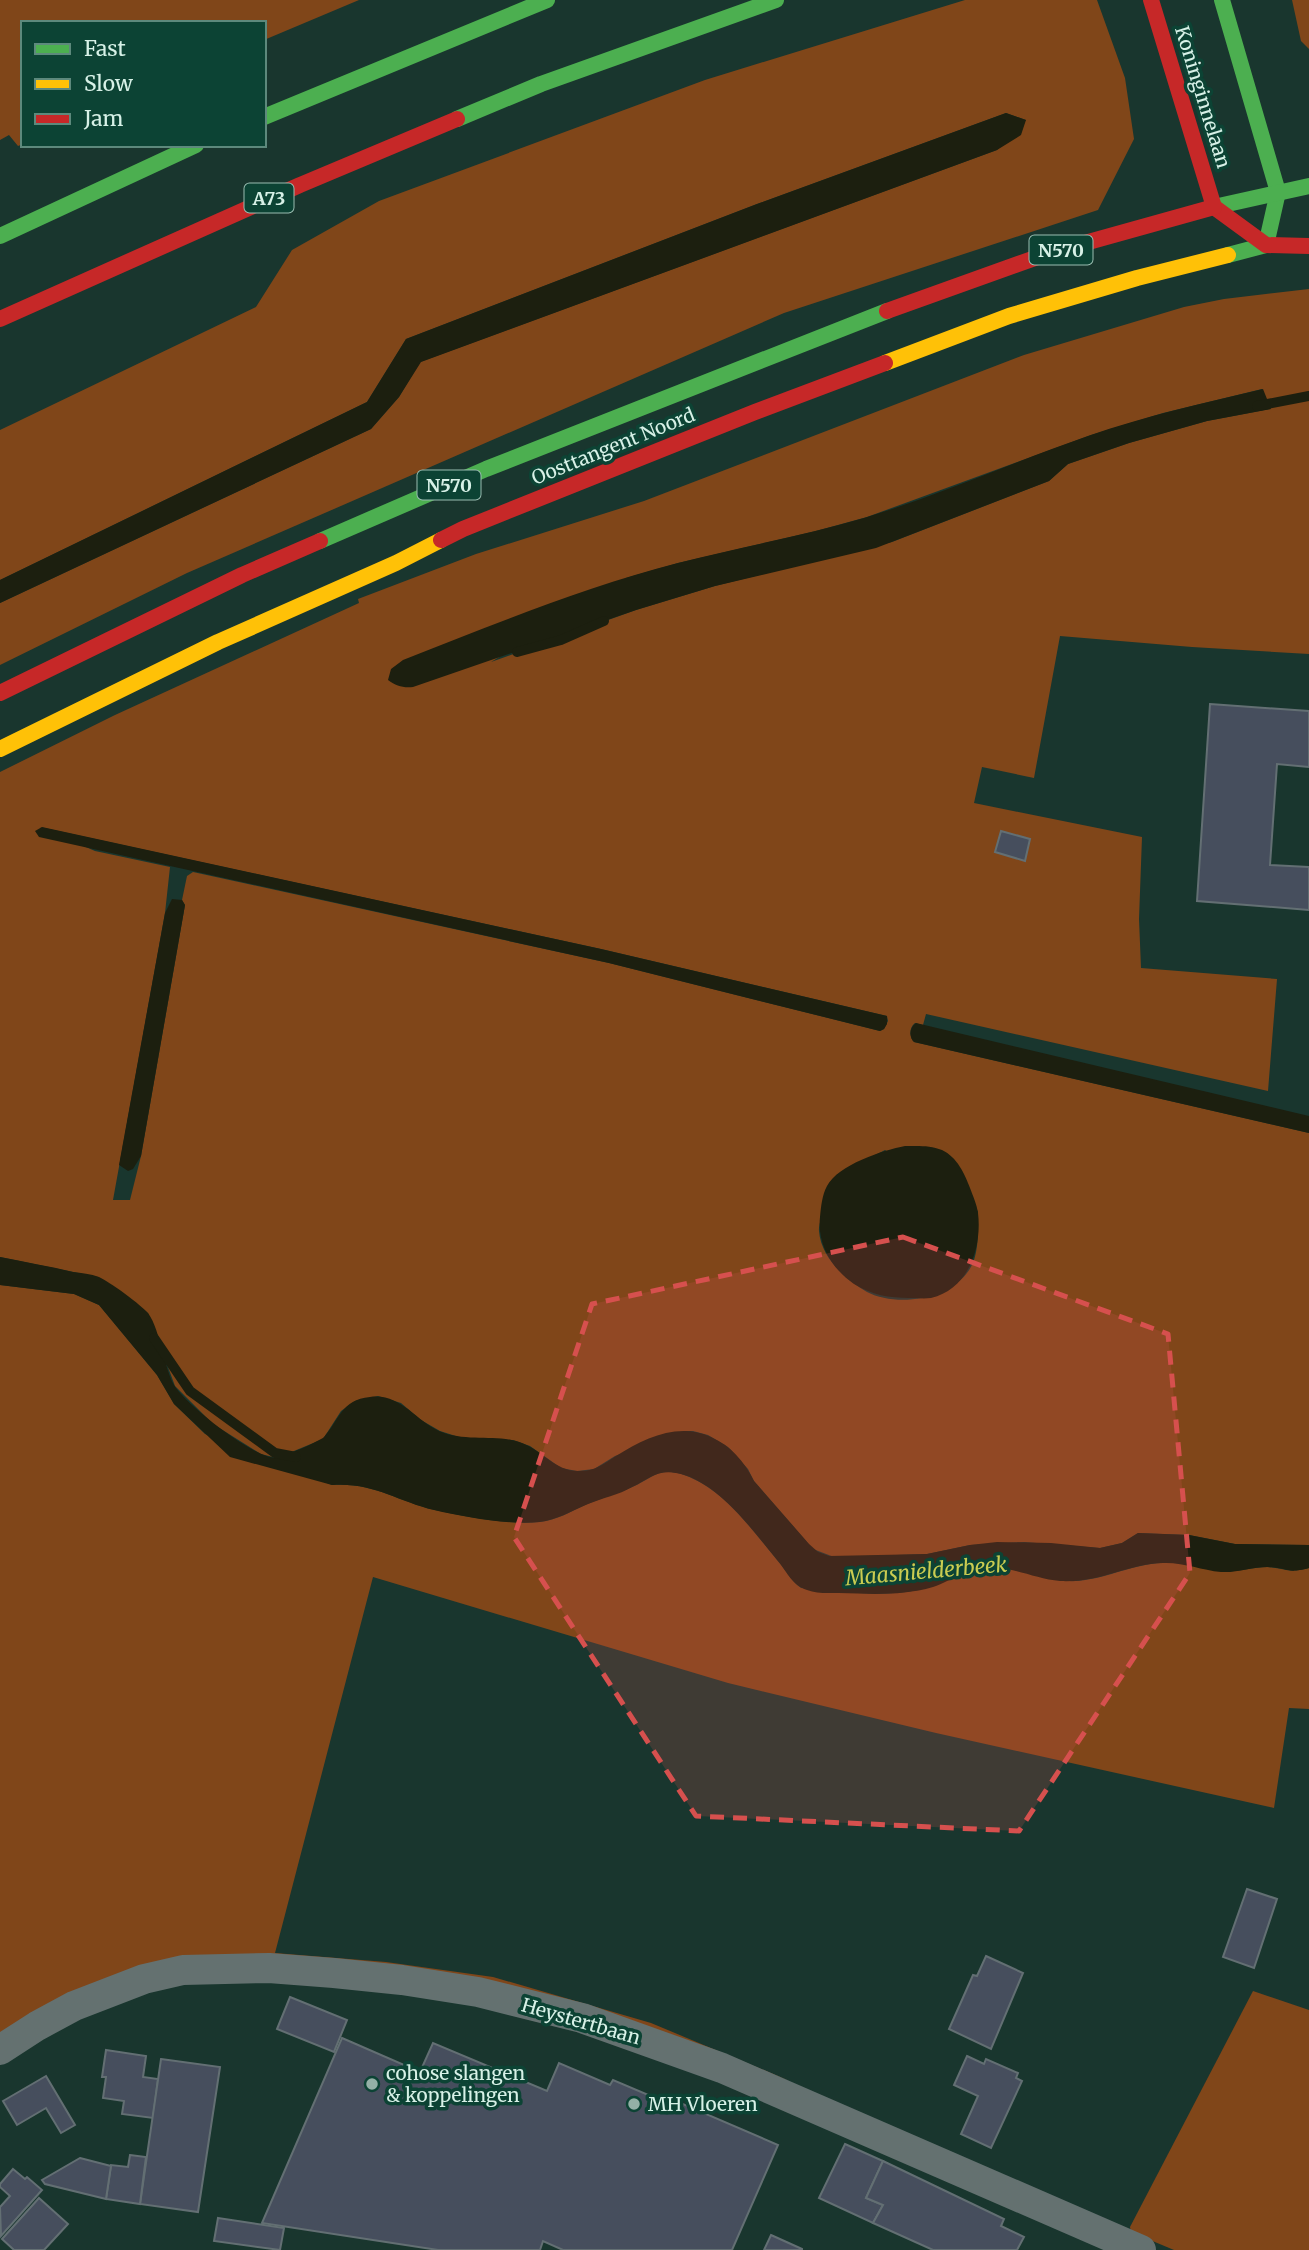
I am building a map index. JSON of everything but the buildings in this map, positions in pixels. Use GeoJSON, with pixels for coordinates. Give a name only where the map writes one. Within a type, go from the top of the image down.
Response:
{"type":"FeatureCollection","features":[{"type":"Feature","properties":{"kind":"main road"},"geometry":{"type":"LineString","coordinates":[[266,116],[547,0]]}},
{"type":"Feature","properties":{"kind":"main road","name":"A73"},"geometry":{"type":"LineString","coordinates":[[0,319],[300,185],[541,84],[776,0]]}},
{"type":"Feature","properties":{"kind":"main road"},"geometry":{"type":"LineString","coordinates":[[1214,207],[1266,246],[1278,191],[1222,0]]}},
{"type":"Feature","properties":{"kind":"main road","name":"Koninginnelaan"},"geometry":{"type":"LineString","coordinates":[[1152,2],[1214,207]]}},
{"type":"Feature","properties":{"kind":"main road"},"geometry":{"type":"LineString","coordinates":[[0,236],[192,147]]}},
{"type":"Feature","properties":{"kind":"main road","name":"Oosttangent Noord"},"geometry":{"type":"LineString","coordinates":[[0,693],[242,575],[486,469],[910,302],[1049,253],[1214,207],[1309,186]]}},
{"type":"Feature","properties":{"kind":"main road","name":"Oosttangent Noord"},"geometry":{"type":"LineString","coordinates":[[0,749],[195,654],[396,563],[463,529],[742,417],[1009,316],[1137,278],[1266,246],[1309,246]]}},
{"type":"Feature","properties":{"kind":"street","name":"Heystertbaan"},"geometry":{"type":"LineString","coordinates":[[0,2050],[74,2006],[144,1979],[183,1970],[269,1968],[402,1980],[478,1992],[582,2018],[722,2068],[1141,2250]]}},
{"type":"Feature","properties":{"kind":"highlighted area"},"geometry":{"type":"Polygon","coordinates":[[[903,1237],[1168,1334],[1190,1573],[1019,1831],[696,1816],[514,1537],[592,1304],[903,1237]]]}},
{"type":"Feature","properties":{"kind":"shaded area"},"geometry":{"type":"Polygon","coordinates":[[[0,0],[359,0],[266,39],[266,21],[21,21],[21,145],[18,146],[9,135],[0,140],[0,0]]]}},
{"type":"Feature","properties":{"kind":"shaded area"},"geometry":{"type":"Polygon","coordinates":[[[965,0],[1097,0],[1125,78],[1134,139],[1098,210],[784,313],[187,573],[0,665],[0,603],[371,429],[399,397],[420,362],[997,150],[1026,120],[1006,113],[757,204],[406,339],[367,402],[0,580],[0,430],[256,307],[292,250],[379,201],[705,80],[965,0]]]}},
{"type":"Feature","properties":{"kind":"shaded area"},"geometry":{"type":"Polygon","coordinates":[[[1292,0],[1309,0],[1309,49],[1301,41],[1292,0]]]}},
{"type":"Feature","properties":{"kind":"shaded area"},"geometry":{"type":"Polygon","coordinates":[[[1309,289],[1309,654],[1060,636],[1034,778],[982,767],[974,803],[1142,837],[1139,919],[1141,968],[1277,979],[1268,1091],[926,1014],[923,1025],[915,1023],[911,1035],[914,1042],[1309,1133],[1309,1545],[1235,1544],[1189,1535],[1138,1533],[1122,1543],[1100,1548],[1024,1542],[970,1545],[927,1554],[834,1557],[813,1549],[728,1447],[708,1435],[686,1431],[615,1456],[594,1469],[577,1471],[561,1468],[530,1446],[513,1440],[462,1438],[440,1431],[421,1420],[401,1403],[378,1396],[355,1401],[341,1411],[323,1439],[277,1458],[261,1454],[213,1424],[175,1386],[148,1313],[98,1277],[0,1257],[0,772],[115,715],[359,603],[358,599],[476,554],[644,501],[1024,355],[1184,307],[1224,299],[1309,289]],[[1262,389],[1163,413],[1091,435],[867,517],[626,578],[491,662],[636,610],[715,586],[892,542],[1049,481],[1068,464],[1129,443],[1207,421],[1270,409],[1262,389]],[[40,827],[95,851],[170,867],[165,913],[113,1200],[130,1200],[141,1156],[185,905],[182,900],[187,876],[193,872],[609,963],[880,1031],[888,1021],[887,1016],[601,949],[40,827]],[[1001,831],[995,852],[1025,860],[1030,839],[1001,831]],[[885,1150],[837,1175],[819,1231],[824,1250],[836,1267],[851,1281],[867,1292],[881,1297],[912,1299],[943,1291],[967,1273],[977,1248],[978,1211],[885,1150]]]}},
{"type":"Feature","properties":{"kind":"shaded area"},"geometry":{"type":"Polygon","coordinates":[[[0,1285],[74,1294],[99,1305],[157,1375],[174,1404],[205,1434],[332,1485],[373,1489],[447,1513],[501,1521],[546,1521],[667,1472],[698,1481],[724,1500],[747,1523],[801,1588],[860,1593],[904,1592],[927,1588],[970,1571],[989,1568],[1012,1569],[1055,1580],[1078,1581],[1160,1563],[1178,1563],[1226,1571],[1267,1567],[1291,1571],[1309,1568],[1309,1709],[1289,1708],[1274,1808],[936,1733],[728,1683],[373,1577],[275,1953],[386,1962],[493,1977],[651,2023],[790,2081],[675,2036],[198,1959],[0,2038],[0,1285]]]}},
{"type":"Feature","properties":{"kind":"shaded area"},"geometry":{"type":"Polygon","coordinates":[[[1253,1991],[1309,2010],[1309,2250],[1174,2250],[1131,2232],[1130,2227],[1253,1991]]]}},
{"type":"Feature","properties":{"kind":"water"},"geometry":{"type":"Polygon","coordinates":[[[1006,113],[1026,120],[1021,135],[997,150],[421,362],[399,397],[371,429],[0,603],[0,580],[367,402],[406,339],[757,204],[1006,113]]]}},
{"type":"Feature","properties":{"kind":"water"},"geometry":{"type":"Polygon","coordinates":[[[1263,389],[1271,409],[1207,421],[1068,464],[1049,481],[876,548],[715,586],[636,610],[413,687],[400,686],[388,680],[391,669],[403,660],[608,583],[678,563],[864,518],[1109,429],[1263,389]]]}},
{"type":"Feature","properties":{"kind":"water"},"geometry":{"type":"Polygon","coordinates":[[[42,827],[601,949],[887,1016],[887,1024],[880,1031],[609,963],[39,837],[35,831],[42,827]]]}},
{"type":"Feature","properties":{"kind":"water"},"geometry":{"type":"Polygon","coordinates":[[[172,899],[182,900],[185,905],[141,1156],[133,1169],[128,1171],[119,1165],[165,913],[172,899]]]}},
{"type":"Feature","properties":{"kind":"water"},"geometry":{"type":"Polygon","coordinates":[[[916,1023],[1309,1116],[1309,1133],[914,1042],[910,1032],[916,1023]]]}},
{"type":"Feature","properties":{"kind":"water"},"geometry":{"type":"Polygon","coordinates":[[[905,1146],[933,1147],[952,1157],[966,1177],[977,1210],[978,1239],[970,1265],[955,1286],[931,1298],[888,1296],[861,1288],[839,1271],[828,1255],[821,1237],[822,1201],[833,1178],[862,1160],[905,1146]]]}},
{"type":"Feature","properties":{"kind":"water"},"geometry":{"type":"Polygon","coordinates":[[[0,1257],[96,1276],[130,1297],[151,1317],[170,1377],[181,1394],[221,1429],[266,1456],[280,1457],[316,1442],[324,1437],[347,1406],[360,1399],[381,1397],[399,1403],[439,1431],[460,1437],[512,1440],[570,1470],[594,1469],[638,1443],[662,1434],[686,1431],[711,1437],[736,1455],[754,1481],[809,1544],[818,1552],[829,1556],[927,1554],[997,1542],[1051,1543],[1100,1548],[1122,1543],[1138,1533],[1189,1535],[1235,1544],[1309,1545],[1309,1568],[1292,1571],[1262,1567],[1221,1572],[1163,1563],[1088,1579],[1060,1581],[1006,1569],[988,1568],[964,1573],[933,1587],[910,1592],[823,1593],[798,1585],[723,1498],[696,1480],[673,1472],[655,1475],[622,1492],[546,1521],[500,1521],[434,1510],[373,1489],[332,1485],[230,1457],[174,1404],[157,1375],[99,1305],[74,1294],[0,1285],[0,1257]]]}},
{"type":"Feature","properties":{"kind":"waterway"},"geometry":{"type":"LineString","coordinates":[[1257,406],[1309,396]]}},
{"type":"Feature","properties":{"kind":"waterway"},"geometry":{"type":"LineString","coordinates":[[517,652],[561,640],[604,621]]}},
{"type":"Feature","properties":{"kind":"waterway","name":"Maasnielderbeek"},"geometry":{"type":"LineString","coordinates":[[154,1338],[190,1391],[275,1453],[296,1457]]}},
{"type":"Feature","properties":{"kind":"traffic: fast"},"geometry":{"type":"LineString","coordinates":[[266,116],[547,0]]}},
{"type":"Feature","properties":{"kind":"traffic: fast"},"geometry":{"type":"LineString","coordinates":[[457,119],[541,84],[776,0]]}},
{"type":"Feature","properties":{"kind":"traffic: fast"},"geometry":{"type":"LineString","coordinates":[[1222,0],[1278,192],[1266,245],[1228,255]]}},
{"type":"Feature","properties":{"kind":"traffic: fast"},"geometry":{"type":"LineString","coordinates":[[0,236],[192,147]]}},
{"type":"Feature","properties":{"kind":"traffic: fast"},"geometry":{"type":"LineString","coordinates":[[1214,207],[1309,186]]}},
{"type":"Feature","properties":{"kind":"traffic: fast"},"geometry":{"type":"LineString","coordinates":[[320,541],[486,469],[887,311]]}},
{"type":"Feature","properties":{"kind":"traffic: slow"},"geometry":{"type":"LineString","coordinates":[[885,363],[1009,316],[1137,278],[1228,255]]}},
{"type":"Feature","properties":{"kind":"traffic: slow"},"geometry":{"type":"LineString","coordinates":[[0,749],[218,642],[396,563],[441,540]]}},
{"type":"Feature","properties":{"kind":"traffic: jam"},"geometry":{"type":"LineString","coordinates":[[887,311],[1049,253],[1214,207],[1151,0]]}},
{"type":"Feature","properties":{"kind":"traffic: jam"},"geometry":{"type":"LineString","coordinates":[[0,319],[300,185],[457,119]]}},
{"type":"Feature","properties":{"kind":"traffic: jam"},"geometry":{"type":"LineString","coordinates":[[1214,207],[1266,245],[1309,246]]}},
{"type":"Feature","properties":{"kind":"traffic: jam"},"geometry":{"type":"LineString","coordinates":[[441,540],[755,412],[885,363]]}},
{"type":"Feature","properties":{"kind":"traffic: jam"},"geometry":{"type":"LineString","coordinates":[[0,693],[242,575],[320,541]]}},
{"type":"Feature","properties":{"kind":"place","name":"cohose slangen & koppelingen"},"geometry":{"type":"Point","coordinates":[372,2084]}},
{"type":"Feature","properties":{"kind":"place","name":"MH Vloeren"},"geometry":{"type":"Point","coordinates":[634,2104]}}]}
